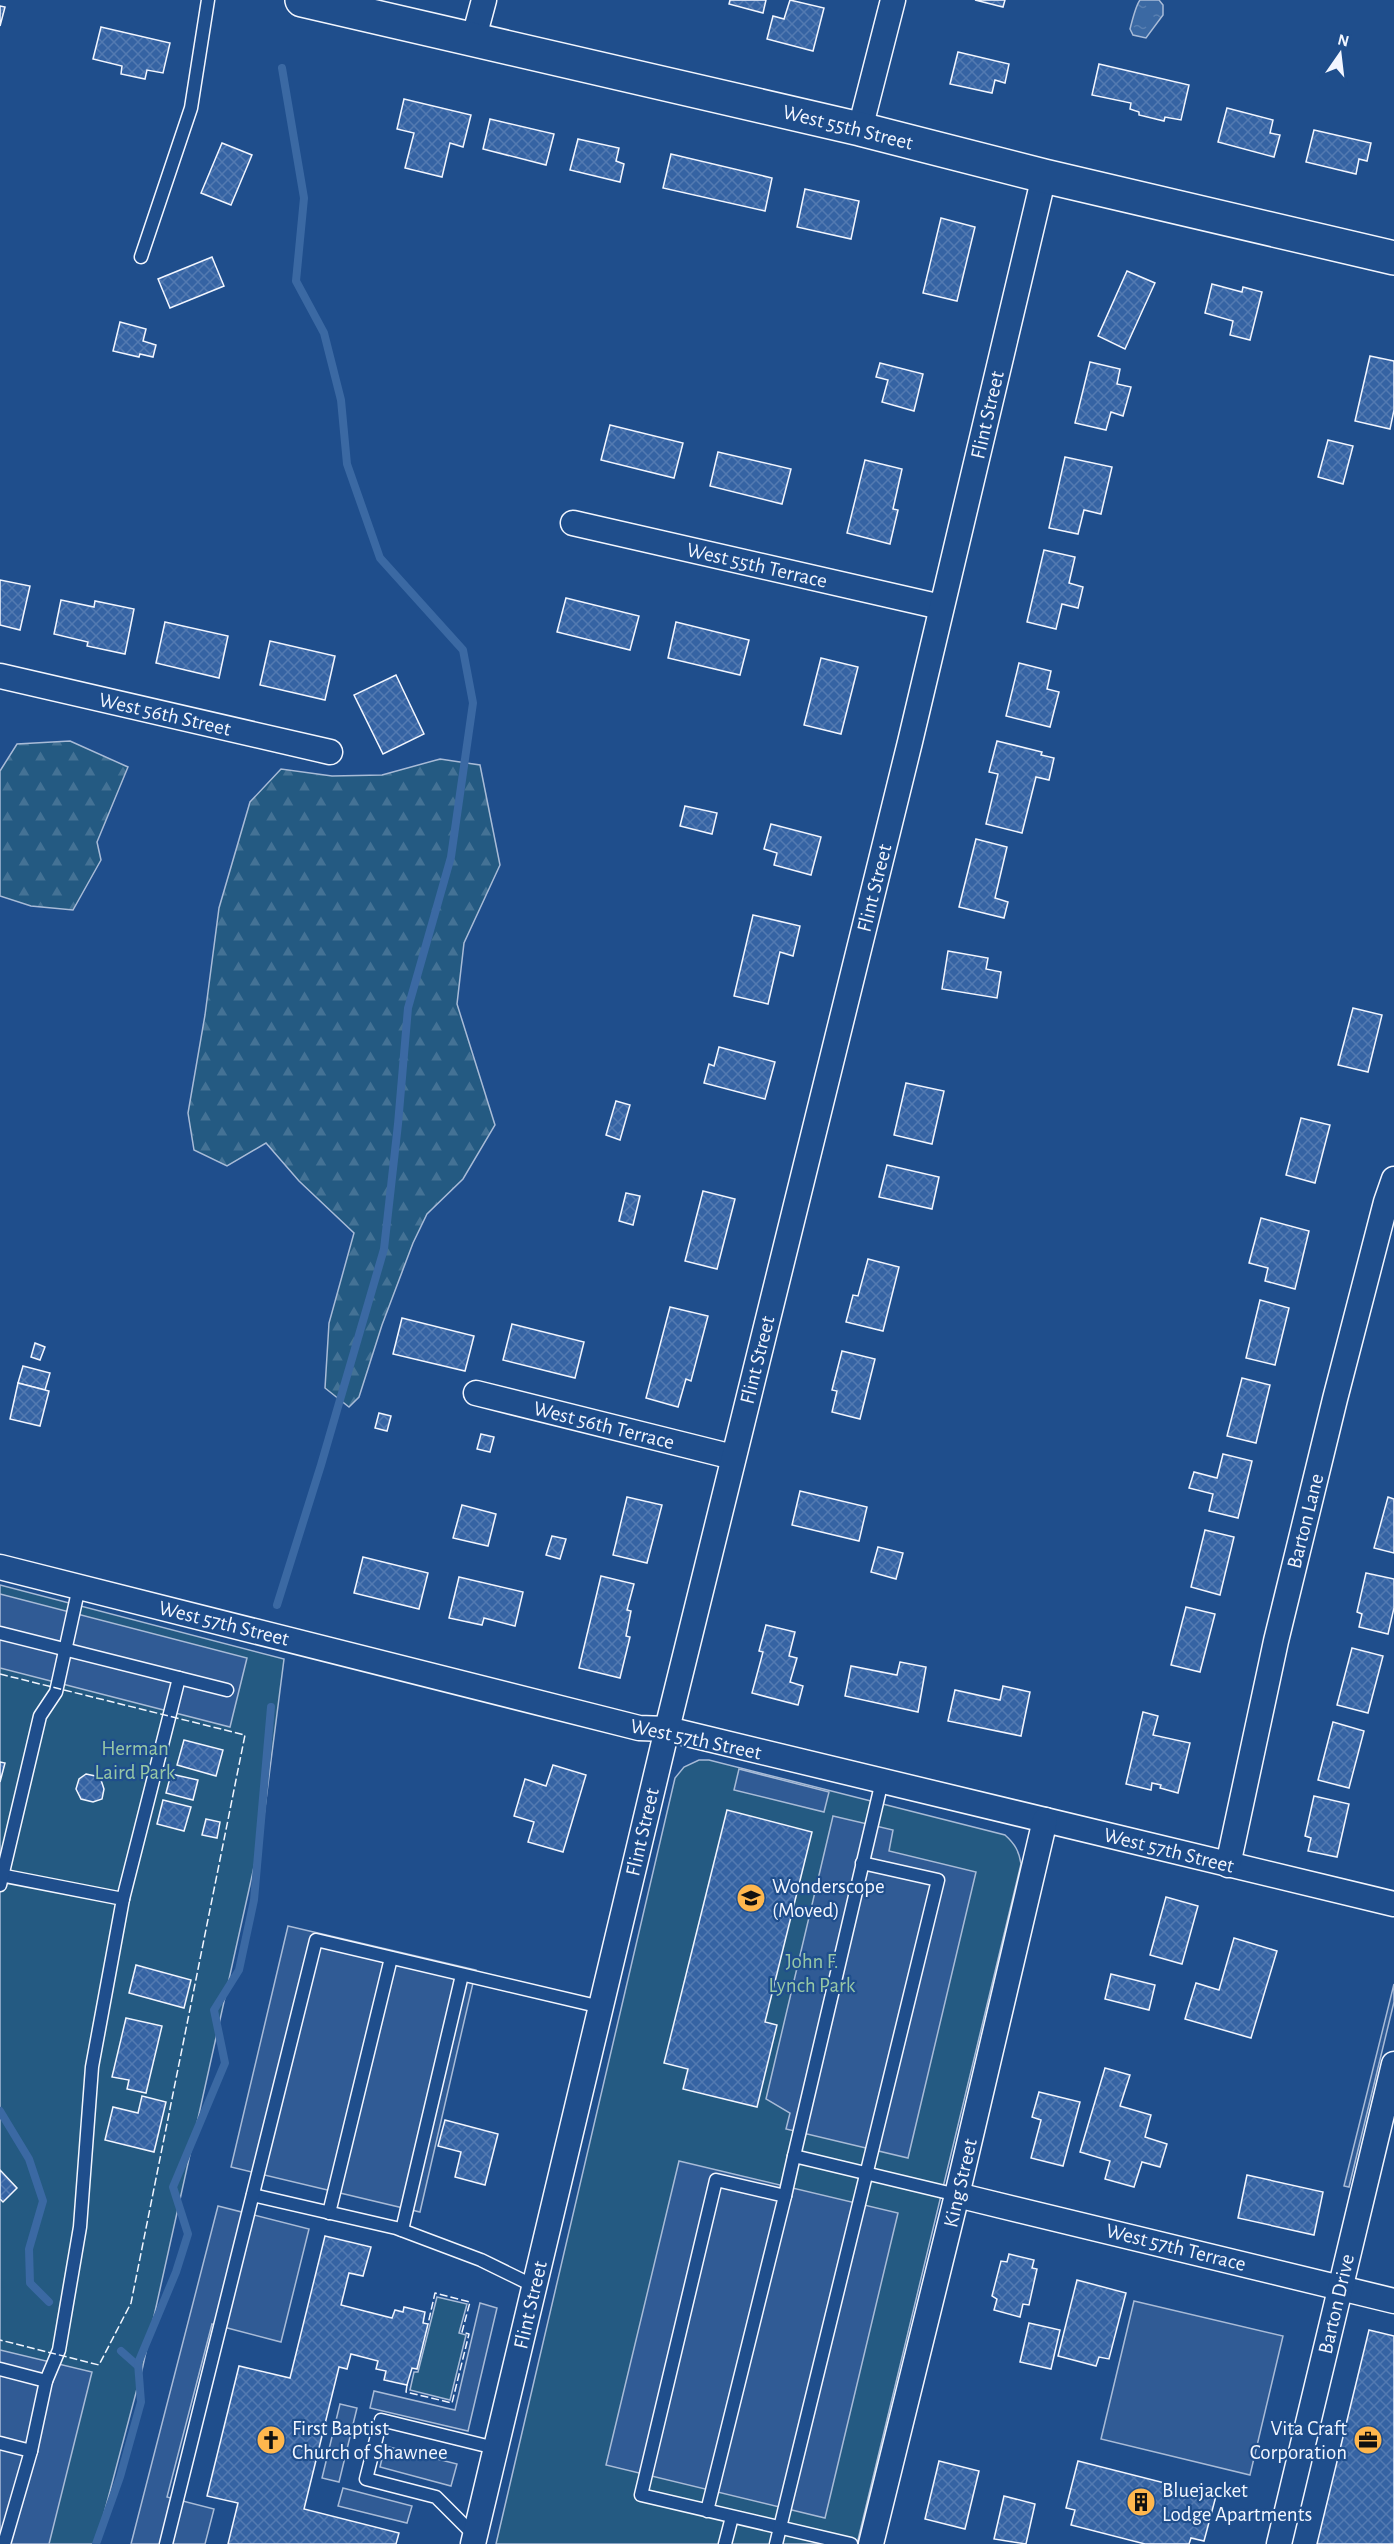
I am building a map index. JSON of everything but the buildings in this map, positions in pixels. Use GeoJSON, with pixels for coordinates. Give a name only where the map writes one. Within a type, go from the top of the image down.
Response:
{"type":"FeatureCollection","features":[{"type":"Feature","properties":{"kind":"street","name":"West 55th Street"},"geometry":{"type":"LineString","coordinates":[[302,0],[860,129],[1044,176],[1394,258]]}},
{"type":"Feature","properties":{"kind":"street"},"geometry":{"type":"LineString","coordinates":[[473,41],[484,0]]}},
{"type":"Feature","properties":{"kind":"street"},"geometry":{"type":"LineString","coordinates":[[860,129],[893,0]]}},
{"type":"Feature","properties":{"kind":"street","name":"Flint Street"},"geometry":{"type":"LineString","coordinates":[[474,2540],[667,1729],[910,742],[1044,176]]}},
{"type":"Feature","properties":{"kind":"street","name":"West 55th Terrace"},"geometry":{"type":"LineString","coordinates":[[573,523],[941,607]]}},
{"type":"Feature","properties":{"kind":"street","name":"West 56th Street"},"geometry":{"type":"LineString","coordinates":[[0,676],[330,752]]}},
{"type":"Feature","properties":{"kind":"street","name":"Barton Lane"},"geometry":{"type":"LineString","coordinates":[[1228,1865],[1276,1641],[1323,1445],[1394,1179]]}},
{"type":"Feature","properties":{"kind":"street","name":"West 56th Terrace"},"geometry":{"type":"LineString","coordinates":[[476,1393],[733,1457]]}},
{"type":"Feature","properties":{"kind":"street","name":"West 57th Street"},"geometry":{"type":"LineString","coordinates":[[0,1567],[639,1728],[667,1729],[1394,1904]]}},
{"type":"Feature","properties":{"kind":"street","name":"King Street"},"geometry":{"type":"LineString","coordinates":[[871,2544],[957,2195],[1045,1820]]}},
{"type":"Feature","properties":{"kind":"street","name":"Barton Drive"},"geometry":{"type":"LineString","coordinates":[[1279,2544],[1393,2072]]}},
{"type":"Feature","properties":{"kind":"street","name":"West 57th Terrace"},"geometry":{"type":"LineString","coordinates":[[957,2195],[1394,2301]]}},
{"type":"Feature","properties":{"kind":"lane"},"geometry":{"type":"LineString","coordinates":[[141,257],[191,108],[208,0]]}},
{"type":"Feature","properties":{"kind":"lane"},"geometry":{"type":"LineString","coordinates":[[79,1587],[56,1692],[40,1716],[1,1878],[123,1899]]}},
{"type":"Feature","properties":{"kind":"lane"},"geometry":{"type":"LineString","coordinates":[[0,1633],[227,1690]]}},
{"type":"Feature","properties":{"kind":"lane"},"geometry":{"type":"LineString","coordinates":[[4,2544],[5,2521],[31,2451],[46,2381],[59,2350],[80,2227],[92,2067],[123,1899],[179,1678]]}},
{"type":"Feature","properties":{"kind":"lane"},"geometry":{"type":"LineString","coordinates":[[707,2511],[785,2196],[882,1781]]}},
{"type":"Feature","properties":{"kind":"lane"},"geometry":{"type":"LineString","coordinates":[[776,2544],[938,1880],[862,1863]]}},
{"type":"Feature","properties":{"kind":"lane"},"geometry":{"type":"LineString","coordinates":[[166,2544],[316,1940],[601,2007]]}},
{"type":"Feature","properties":{"kind":"lane"},"geometry":{"type":"LineString","coordinates":[[329,2212],[390,1958]]}},
{"type":"Feature","properties":{"kind":"lane"},"geometry":{"type":"LineString","coordinates":[[402,2230],[462,1975]]}},
{"type":"Feature","properties":{"kind":"lane"},"geometry":{"type":"LineString","coordinates":[[794,2156],[957,2195]]}},
{"type":"Feature","properties":{"kind":"lane"},"geometry":{"type":"LineString","coordinates":[[785,2196],[716,2180],[641,2496],[851,2544]]}},
{"type":"Feature","properties":{"kind":"lane"},"geometry":{"type":"LineString","coordinates":[[253,2195],[402,2230],[481,2260],[534,2286]]}},
{"type":"Feature","properties":{"kind":"lane"},"geometry":{"type":"LineString","coordinates":[[0,2369],[46,2381]]}},
{"type":"Feature","properties":{"kind":"lane"},"geometry":{"type":"LineString","coordinates":[[474,2540],[436,2497],[366,2479],[381,2420],[495,2448]]}},
{"type":"Feature","properties":{"kind":"lane"},"geometry":{"type":"LineString","coordinates":[[0,2443],[31,2451]]}},
{"type":"Feature","properties":{"kind":"lane"},"geometry":{"type":"LineString","coordinates":[[725,2544],[732,2517]]}},
{"type":"Feature","properties":{"kind":"green space"},"geometry":{"type":"Polygon","coordinates":[[[70,741],[128,767],[97,842],[101,860],[73,910],[31,906],[0,896],[0,771],[17,744],[70,741]]]}},
{"type":"Feature","properties":{"kind":"green space"},"geometry":{"type":"Polygon","coordinates":[[[440,759],[480,765],[500,865],[464,943],[457,1004],[495,1125],[463,1179],[427,1214],[413,1243],[382,1325],[359,1397],[349,1407],[325,1388],[329,1323],[354,1233],[299,1181],[266,1143],[227,1166],[194,1150],[188,1113],[205,1015],[219,908],[250,802],[281,769],[332,776],[382,775],[440,759]]]}},
{"type":"Feature","properties":{"kind":"green space","name":"Herman Laird Park"},"geometry":{"type":"Polygon","coordinates":[[[0,1585],[284,1659],[262,1831],[142,2370],[96,2544],[0,2544],[0,1585]]]}},
{"type":"Feature","properties":{"kind":"green space","name":"John F. Lynch Park"},"geometry":{"type":"Polygon","coordinates":[[[699,1760],[709,1760],[1005,1835],[1016,1848],[1020,1859],[1021,1864],[857,2544],[496,2544],[675,1778],[684,1767],[699,1760]]]}},
{"type":"Feature","properties":{"kind":"green space"},"geometry":{"type":"Polygon","coordinates":[[[437,2297],[467,2304],[459,2333],[466,2335],[450,2400],[410,2390],[414,2372],[418,2372],[437,2297]]]}},
{"type":"Feature","properties":{"kind":"shaded area"},"geometry":{"type":"Polygon","coordinates":[[[0,1594],[247,1658],[230,1727],[0,1668],[0,1594]]]}},
{"type":"Feature","properties":{"kind":"shaded area"},"geometry":{"type":"Polygon","coordinates":[[[739,1769],[829,1792],[824,1812],[734,1790],[739,1769]]]}},
{"type":"Feature","properties":{"kind":"shaded area"},"geometry":{"type":"Polygon","coordinates":[[[833,1816],[893,1830],[889,1851],[976,1872],[908,2158],[786,2129],[790,2113],[766,2099],[833,1816]]]}},
{"type":"Feature","properties":{"kind":"shaded area"},"geometry":{"type":"Polygon","coordinates":[[[288,1926],[476,1970],[420,2212],[231,2167],[288,1926]]]}},
{"type":"Feature","properties":{"kind":"shaded area"},"geometry":{"type":"Polygon","coordinates":[[[1394,1984],[1394,2002],[1349,2187],[1344,2186],[1394,1984]]]}},
{"type":"Feature","properties":{"kind":"shaded area"},"geometry":{"type":"Polygon","coordinates":[[[679,2161],[898,2213],[825,2518],[606,2465],[679,2161]]]}},
{"type":"Feature","properties":{"kind":"shaded area"},"geometry":{"type":"Polygon","coordinates":[[[218,2206],[309,2229],[281,2342],[212,2324],[167,2497],[214,2509],[205,2544],[131,2544],[218,2206]]]}},
{"type":"Feature","properties":{"kind":"shaded area"},"geometry":{"type":"Polygon","coordinates":[[[1134,2301],[1283,2336],[1250,2475],[1101,2439],[1134,2301]]]}},
{"type":"Feature","properties":{"kind":"shaded area"},"geometry":{"type":"Polygon","coordinates":[[[480,2303],[497,2308],[468,2431],[370,2408],[374,2391],[455,2410],[480,2303]]]}},
{"type":"Feature","properties":{"kind":"shaded area"},"geometry":{"type":"Polygon","coordinates":[[[0,2350],[92,2372],[49,2544],[0,2544],[0,2350]]]}},
{"type":"Feature","properties":{"kind":"shaded area"},"geometry":{"type":"Polygon","coordinates":[[[340,2404],[357,2408],[339,2482],[322,2478],[340,2404]]]}},
{"type":"Feature","properties":{"kind":"shaded area"},"geometry":{"type":"Polygon","coordinates":[[[385,2446],[457,2464],[451,2486],[380,2467],[385,2446]]]}},
{"type":"Feature","properties":{"kind":"shaded area"},"geometry":{"type":"Polygon","coordinates":[[[343,2488],[412,2506],[407,2523],[338,2506],[343,2488]]]}},
{"type":"Feature","properties":{"kind":"water"},"geometry":{"type":"Polygon","coordinates":[[[1140,0],[1159,0],[1163,5],[1163,15],[1146,38],[1133,35],[1130,29],[1140,0]]]}},
{"type":"Feature","properties":{"kind":"waterway"},"geometry":{"type":"LineString","coordinates":[[277,1605],[321,1465],[384,1249],[408,1008],[451,857],[473,703],[463,650],[380,558],[347,464],[341,400],[324,333],[296,281],[304,198],[282,68]]}},
{"type":"Feature","properties":{"kind":"waterway"},"geometry":{"type":"LineString","coordinates":[[96,2544],[120,2477],[141,2402],[138,2363],[176,2272],[188,2234],[173,2187],[225,2063],[214,2010],[239,1970],[254,1900],[271,1707]]}},
{"type":"Feature","properties":{"kind":"waterway"},"geometry":{"type":"LineString","coordinates":[[0,2111],[29,2159],[43,2201],[29,2249],[30,2283],[49,2302]]}},
{"type":"Feature","properties":{"kind":"waterway"},"geometry":{"type":"LineString","coordinates":[[121,2351],[138,2366]]}},
{"type":"Feature","properties":{"kind":"fence"},"geometry":{"type":"LineString","coordinates":[[0,1674],[245,1735],[131,2303],[99,2365],[0,2340]]}},
{"type":"Feature","properties":{"kind":"fence"},"geometry":{"type":"LineString","coordinates":[[407,2385],[406,2392],[452,2403],[469,2334],[462,2332],[470,2302],[435,2293],[428,2324]]}},
{"type":"Feature","properties":{"kind":"place","name":"Wonderscope (Moved)"},"geometry":{"type":"Point","coordinates":[751,1898]}},
{"type":"Feature","properties":{"kind":"place","name":"First Baptist Church of Shawnee"},"geometry":{"type":"Point","coordinates":[271,2440]}},
{"type":"Feature","properties":{"kind":"place","name":"Vita Craft Corporation"},"geometry":{"type":"Point","coordinates":[1368,2440]}},
{"type":"Feature","properties":{"kind":"place","name":"Bluejacket Lodge Apartments"},"geometry":{"type":"Point","coordinates":[1141,2502]}}]}
